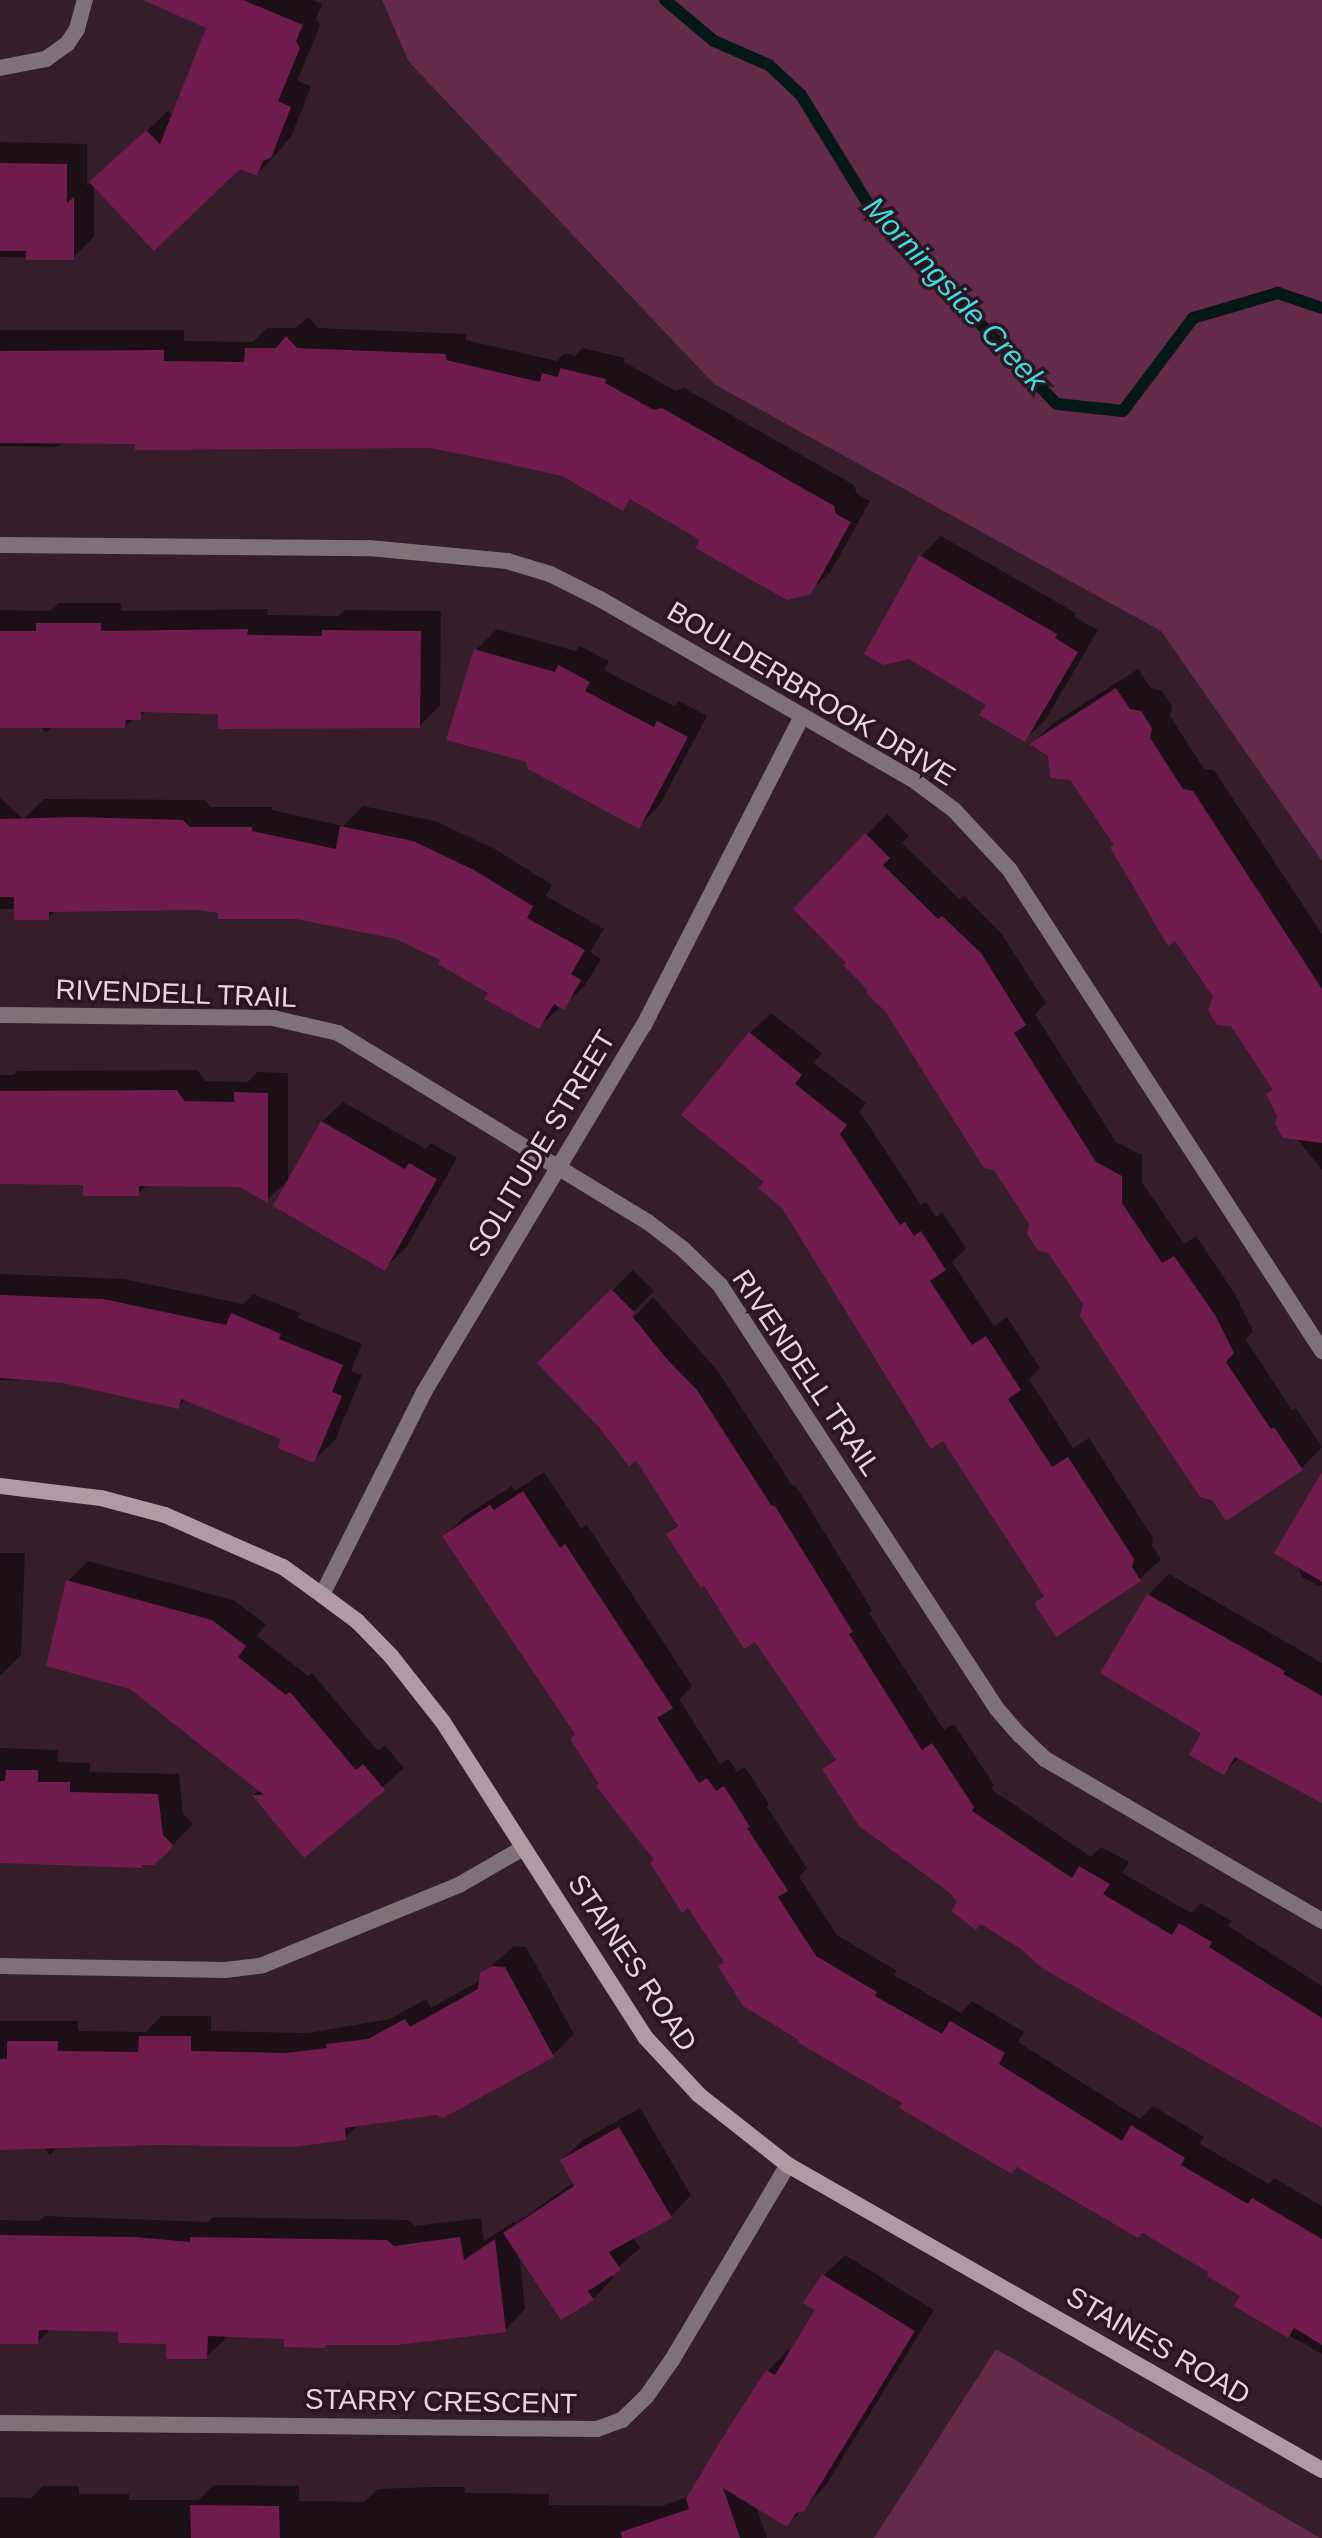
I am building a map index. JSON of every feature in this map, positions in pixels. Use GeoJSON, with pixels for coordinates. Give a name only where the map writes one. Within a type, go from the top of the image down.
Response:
{"type":"FeatureCollection","features":[{"type":"Feature","properties":{"kind":"street"},"geometry":{"type":"LineString","coordinates":[[0,68],[46,59],[67,44],[77,29],[85,0]]}},
{"type":"Feature","properties":{"kind":"street","name":"BOULDERBROOK DRIVE"},"geometry":{"type":"LineString","coordinates":[[0,545],[369,548],[507,561],[550,574],[600,599],[915,781],[954,810],[1009,869],[1322,1351]]}},
{"type":"Feature","properties":{"kind":"street","name":"SOLITUDE STREET"},"geometry":{"type":"LineString","coordinates":[[322,1595],[424,1392],[644,1025],[802,716]]}},
{"type":"Feature","properties":{"kind":"street","name":"RIVENDELL TRAIL"},"geometry":{"type":"LineString","coordinates":[[0,1015],[228,1016],[306,1024],[362,1044],[649,1223],[683,1249],[720,1285],[997,1709],[1020,1735],[1045,1759],[1322,1921]]}},
{"type":"Feature","properties":{"kind":"street","name":"STAINES ROAD"},"geometry":{"type":"LineString","coordinates":[[0,1486],[101,1498],[165,1515],[283,1567],[357,1621],[391,1656],[443,1722],[645,2037],[673,2071],[749,2138],[788,2165],[1322,2470]]}},
{"type":"Feature","properties":{"kind":"street"},"geometry":{"type":"LineString","coordinates":[[0,1966],[225,1970],[263,1965],[459,1885],[523,1848]]}},
{"type":"Feature","properties":{"kind":"street","name":"STARRY CRESCENT"},"geometry":{"type":"LineString","coordinates":[[0,2423],[597,2429],[622,2420],[646,2397],[672,2360],[788,2165]]}},
{"type":"Feature","properties":{"kind":"shaded area"},"geometry":{"type":"Polygon","coordinates":[[[382,0],[1322,0],[1322,861],[1161,631],[714,384],[409,62],[382,0]]]}},
{"type":"Feature","properties":{"kind":"shaded area"},"geometry":{"type":"Polygon","coordinates":[[[996,2349],[1320,2538],[874,2538],[996,2349]]]}},
{"type":"Feature","properties":{"kind":"building"},"geometry":{"type":"Polygon","coordinates":[[[143,0],[243,0],[303,25],[296,41],[300,48],[278,101],[291,107],[271,158],[263,161],[257,176],[240,169],[154,251],[89,182],[146,130],[160,144],[206,28],[143,0]]]}},
{"type":"Feature","properties":{"kind":"building"},"geometry":{"type":"Polygon","coordinates":[[[0,163],[67,164],[67,203],[74,197],[74,260],[26,260],[26,251],[0,251],[0,163]]]}},
{"type":"Feature","properties":{"kind":"building"},"geometry":{"type":"Polygon","coordinates":[[[286,336],[297,348],[446,354],[446,360],[540,382],[542,373],[558,377],[560,368],[606,379],[605,383],[654,410],[662,408],[834,506],[836,514],[851,522],[811,594],[787,600],[695,548],[700,540],[630,499],[623,511],[562,476],[430,448],[135,450],[135,444],[0,443],[0,351],[164,350],[164,361],[244,362],[245,348],[276,348],[286,336]]]}},
{"type":"Feature","properties":{"kind":"building"},"geometry":{"type":"Polygon","coordinates":[[[919,555],[1057,634],[1055,638],[1078,652],[1025,742],[979,715],[986,705],[909,659],[884,665],[864,654],[919,555]]]}},
{"type":"Feature","properties":{"kind":"building"},"geometry":{"type":"Polygon","coordinates":[[[36,623],[101,623],[101,631],[248,629],[247,635],[322,636],[322,630],[421,631],[420,728],[218,729],[218,714],[141,712],[141,720],[126,720],[125,728],[0,728],[0,631],[36,631],[36,623]]]}},
{"type":"Feature","properties":{"kind":"building"},"geometry":{"type":"Polygon","coordinates":[[[474,649],[555,672],[558,665],[590,682],[585,691],[654,727],[657,721],[688,737],[639,829],[528,769],[526,762],[446,740],[474,649]]]}},
{"type":"Feature","properties":{"kind":"building"},"geometry":{"type":"Polygon","coordinates":[[[1116,688],[1130,709],[1141,711],[1152,728],[1150,738],[1183,789],[1193,791],[1322,989],[1322,1143],[1283,1138],[1275,1124],[1277,1116],[1266,1094],[1273,1090],[1231,1026],[1217,1025],[1208,1010],[1213,997],[1175,941],[1168,946],[1110,847],[1114,845],[1070,780],[1050,778],[1048,756],[1029,744],[1116,688]]]}},
{"type":"Feature","properties":{"kind":"building"},"geometry":{"type":"Polygon","coordinates":[[[76,817],[183,820],[190,827],[252,827],[252,831],[336,849],[340,826],[413,841],[474,870],[533,906],[527,918],[585,950],[571,974],[581,980],[564,1010],[554,1004],[539,1029],[484,999],[488,993],[438,964],[440,960],[396,939],[296,919],[218,919],[218,913],[198,910],[49,912],[49,920],[14,920],[14,897],[0,897],[0,819],[76,817]]]}},
{"type":"Feature","properties":{"kind":"building"},"geometry":{"type":"Polygon","coordinates":[[[865,833],[890,858],[883,865],[938,919],[942,916],[981,953],[1026,1025],[1014,1033],[1096,1162],[1122,1176],[1122,1203],[1162,1263],[1174,1256],[1215,1315],[1234,1353],[1226,1362],[1303,1470],[1226,1521],[1212,1500],[1200,1497],[1080,1316],[1083,1304],[1048,1253],[1038,1251],[1027,1234],[1029,1224],[994,1170],[984,1168],[885,1011],[844,966],[846,963],[793,909],[865,833]]]}},
{"type":"Feature","properties":{"kind":"building"},"geometry":{"type":"Polygon","coordinates":[[[749,1032],[802,1075],[795,1084],[847,1125],[840,1134],[900,1225],[905,1222],[914,1236],[921,1231],[946,1270],[930,1281],[972,1345],[986,1336],[1021,1390],[1008,1399],[1052,1467],[1068,1457],[1134,1559],[1132,1567],[1141,1581],[1056,1637],[1034,1603],[1044,1596],[943,1441],[931,1449],[782,1208],[758,1188],[764,1182],[681,1115],[749,1032]]]}},
{"type":"Feature","properties":{"kind":"building"},"geometry":{"type":"Polygon","coordinates":[[[177,1090],[184,1101],[234,1102],[234,1092],[268,1093],[268,1203],[240,1187],[139,1186],[139,1196],[83,1196],[83,1185],[0,1184],[0,1091],[177,1090]]]}},
{"type":"Feature","properties":{"kind":"building"},"geometry":{"type":"Polygon","coordinates":[[[321,1121],[405,1169],[409,1163],[437,1179],[385,1271],[273,1206],[321,1121]]]}},
{"type":"Feature","properties":{"kind":"building"},"geometry":{"type":"Polygon","coordinates":[[[611,1289],[635,1313],[632,1316],[666,1358],[697,1390],[771,1505],[775,1506],[853,1632],[849,1634],[922,1750],[932,1743],[974,1807],[972,1811],[1072,1878],[1079,1866],[1110,1884],[1103,1894],[1172,1935],[1179,1923],[1212,1942],[1209,1947],[1322,2018],[1322,2128],[1042,1968],[1021,1949],[981,1924],[976,1930],[951,1911],[957,1902],[949,1892],[859,1826],[822,1769],[836,1760],[755,1642],[744,1649],[704,1586],[701,1588],[666,1534],[678,1526],[636,1460],[629,1466],[597,1425],[537,1363],[611,1289]]]}},
{"type":"Feature","properties":{"kind":"building"},"geometry":{"type":"Polygon","coordinates":[[[0,1295],[103,1299],[226,1325],[231,1313],[281,1334],[279,1339],[343,1365],[332,1392],[342,1396],[314,1463],[278,1448],[281,1439],[181,1399],[179,1409],[63,1383],[0,1378],[0,1295]]]}},
{"type":"Feature","properties":{"kind":"building"},"geometry":{"type":"Polygon","coordinates":[[[1322,1472],[1322,1582],[1274,1553],[1322,1472]]]}},
{"type":"Feature","properties":{"kind":"building"},"geometry":{"type":"Polygon","coordinates":[[[523,1491],[560,1548],[565,1544],[673,1708],[657,1718],[699,1783],[707,1778],[716,1791],[724,1786],[750,1827],[747,1828],[788,1891],[778,1897],[816,1956],[877,1992],[875,1996],[942,2034],[950,2021],[1005,2053],[999,2064],[1122,2141],[1131,2125],[1185,2158],[1181,2165],[1248,2204],[1252,2198],[1322,2239],[1322,2345],[1294,2328],[1288,2338],[1234,2306],[1240,2296],[1207,2276],[1208,2272],[1142,2233],[1138,2238],[1017,2167],[1012,2174],[899,2108],[902,2103],[797,2042],[799,2040],[743,2006],[718,1966],[724,1962],[688,1908],[682,1913],[650,1863],[654,1860],[596,1786],[599,1784],[570,1739],[575,1734],[442,1536],[490,1505],[494,1510],[523,1491]]]}},
{"type":"Feature","properties":{"kind":"building"},"geometry":{"type":"Polygon","coordinates":[[[66,1580],[212,1620],[246,1646],[238,1657],[286,1695],[290,1692],[356,1770],[363,1764],[385,1790],[304,1858],[252,1795],[264,1795],[130,1689],[46,1666],[66,1580]]]}},
{"type":"Feature","properties":{"kind":"building"},"geometry":{"type":"Polygon","coordinates":[[[1147,1594],[1285,1671],[1283,1674],[1322,1696],[1322,1803],[1235,1757],[1224,1775],[1189,1755],[1201,1733],[1100,1673],[1147,1594]]]}},
{"type":"Feature","properties":{"kind":"building"},"geometry":{"type":"Polygon","coordinates":[[[6,1770],[38,1770],[38,1782],[70,1782],[70,1792],[158,1794],[163,1835],[174,1846],[154,1865],[142,1865],[142,1868],[0,1863],[0,1781],[5,1781],[6,1770]]]}},
{"type":"Feature","properties":{"kind":"building"},"geometry":{"type":"Polygon","coordinates":[[[492,1966],[505,1967],[554,2057],[443,2118],[436,2115],[345,2128],[346,2140],[292,2147],[158,2145],[0,2150],[0,2059],[7,2059],[7,2041],[58,2041],[58,2051],[138,2052],[139,2036],[191,2036],[191,2051],[286,2053],[327,2048],[326,2044],[368,2039],[405,2019],[410,2027],[478,1989],[480,1973],[492,1966]]]}},
{"type":"Feature","properties":{"kind":"building"},"geometry":{"type":"Polygon","coordinates":[[[619,2127],[672,2218],[609,2252],[621,2270],[588,2291],[594,2300],[561,2320],[503,2233],[574,2186],[560,2160],[619,2127]]]}},
{"type":"Feature","properties":{"kind":"building"},"geometry":{"type":"Polygon","coordinates":[[[0,2235],[135,2237],[190,2242],[190,2237],[387,2240],[394,2246],[460,2237],[464,2260],[495,2239],[506,2332],[397,2345],[325,2345],[325,2348],[284,2347],[284,2339],[208,2336],[207,2359],[166,2359],[166,2344],[118,2343],[118,2332],[39,2330],[38,2344],[0,2344],[0,2235]]]}},
{"type":"Feature","properties":{"kind":"building"},"geometry":{"type":"Polygon","coordinates":[[[822,2274],[915,2331],[804,2511],[796,2513],[787,2527],[723,2488],[740,2538],[622,2538],[621,2532],[689,2509],[686,2499],[721,2440],[766,2370],[775,2375],[815,2310],[803,2303],[822,2274]]]}},
{"type":"Feature","properties":{"kind":"building"},"geometry":{"type":"Polygon","coordinates":[[[190,2505],[279,2506],[280,2538],[191,2538],[190,2505]]]}},
{"type":"Feature","properties":{"kind":"waterway","name":"Morningside Creek"},"geometry":{"type":"LineString","coordinates":[[665,0],[714,41],[769,65],[801,95],[871,209],[1057,404],[1123,411],[1193,318],[1278,293],[1322,308]]}}]}
